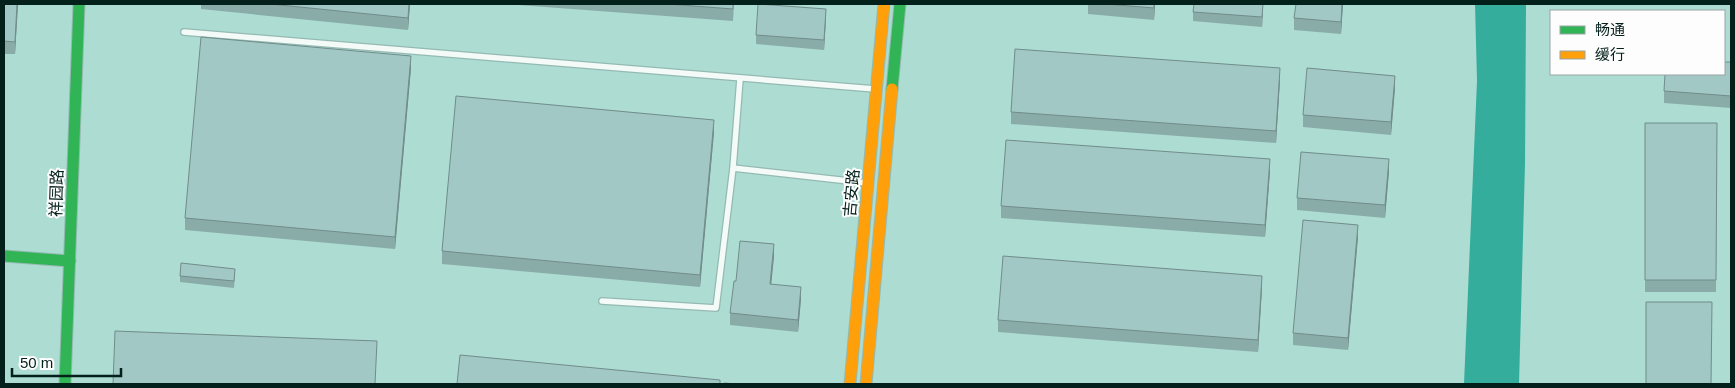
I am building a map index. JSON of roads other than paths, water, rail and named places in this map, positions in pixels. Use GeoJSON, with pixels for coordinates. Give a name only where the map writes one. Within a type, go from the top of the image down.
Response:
{"type":"FeatureCollection","features":[{"type":"Feature","properties":{"kind":"street","name":"祥园路"},"geometry":{"type":"LineString","coordinates":[[65,384],[79,4]]}},
{"type":"Feature","properties":{"kind":"street","name":"吉安路"},"geometry":{"type":"LineString","coordinates":[[850,384],[884,4]]}},
{"type":"Feature","properties":{"kind":"street","name":"吉安路"},"geometry":{"type":"LineString","coordinates":[[866,384],[900,4]]}},
{"type":"Feature","properties":{"kind":"street"},"geometry":{"type":"LineString","coordinates":[[4,256],[70,261]]}},
{"type":"Feature","properties":{"kind":"lane"},"geometry":{"type":"LineString","coordinates":[[184,32],[892,91]]}},
{"type":"Feature","properties":{"kind":"lane"},"geometry":{"type":"LineString","coordinates":[[602,301],[716,308],[733,168],[740,79]]}},
{"type":"Feature","properties":{"kind":"lane"},"geometry":{"type":"LineString","coordinates":[[733,168],[884,185]]}}]}
